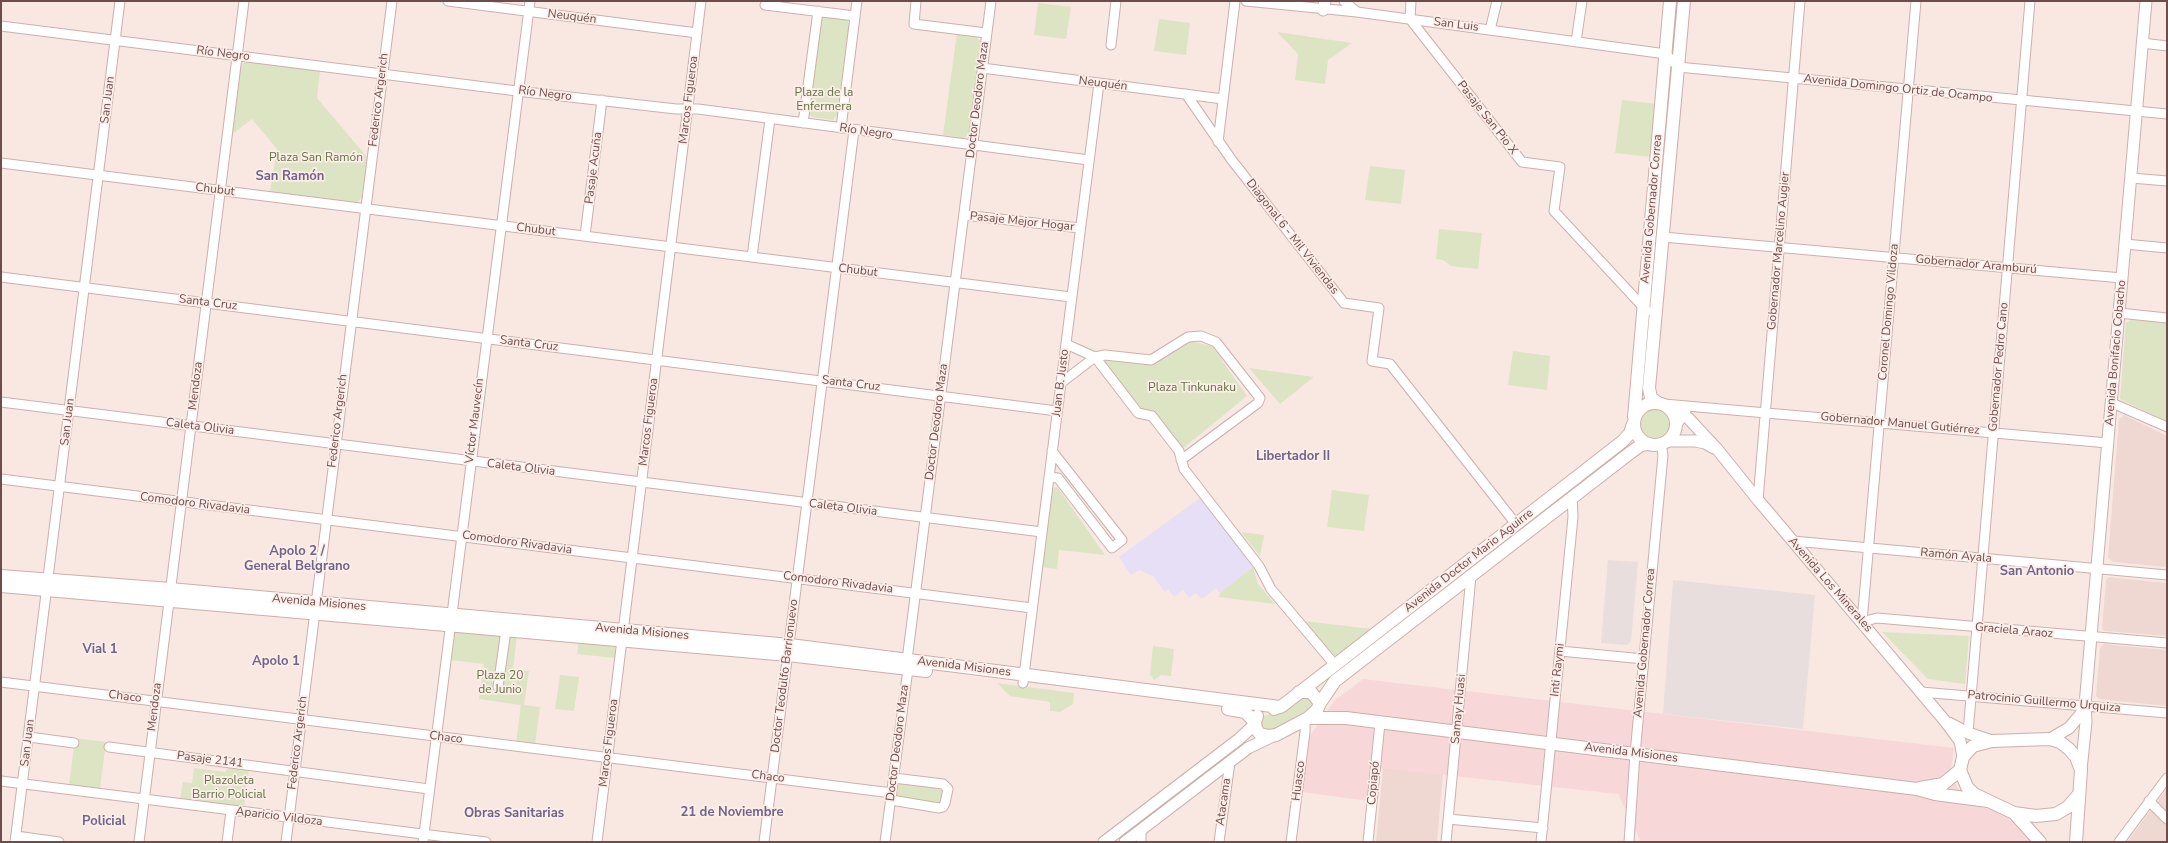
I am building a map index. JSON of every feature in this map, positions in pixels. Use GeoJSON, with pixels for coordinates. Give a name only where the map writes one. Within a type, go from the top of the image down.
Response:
{"type":"FeatureCollection","features":[{"type":"Feature","properties":{"kind":"main road","name":"Avenida Gobernador Correa"},"geometry":{"type":"LineString","coordinates":[[1634,420],[1670,1]]}},
{"type":"Feature","properties":{"kind":"main road","name":"Avenida Gobernador Correa"},"geometry":{"type":"LineString","coordinates":[[1662,404],[1653,400],[1649,394],[1684,1]]}},
{"type":"Feature","properties":{"kind":"main road"},"geometry":{"type":"LineString","coordinates":[[1646,404],[1662,404],[1674,415],[1676,428],[1665,442],[1647,444],[1637,436],[1634,420],[1637,412],[1646,404]]}},
{"type":"Feature","properties":{"kind":"main road","name":"Avenida Doctor Mario Aguirre"},"geometry":{"type":"LineString","coordinates":[[1280,707],[1623,441],[1630,433],[1634,420]]}},
{"type":"Feature","properties":{"kind":"main road","name":"Avenida Doctor Mario Aguirre"},"geometry":{"type":"LineString","coordinates":[[1306,718],[1315,713],[1335,681],[1572,497],[1638,447],[1647,444]]}},
{"type":"Feature","properties":{"kind":"main road","name":"Avenida Misiones"},"geometry":{"type":"LineString","coordinates":[[1,576],[48,584],[789,650],[907,664],[1023,679],[1241,711],[1248,714],[1255,723],[1260,734],[1273,736]]}},
{"type":"Feature","properties":{"kind":"main road","name":"Avenida Misiones"},"geometry":{"type":"LineString","coordinates":[[1,586],[48,584]]}},
{"type":"Feature","properties":{"kind":"main road","name":"Avenida Misiones"},"geometry":{"type":"LineString","coordinates":[[451,620],[506,630],[622,635]]}},
{"type":"Feature","properties":{"kind":"main road","name":"Avenida Misiones"},"geometry":{"type":"LineString","coordinates":[[1023,679],[1280,707]]}},
{"type":"Feature","properties":{"kind":"main road","name":"Avenida Misiones"},"geometry":{"type":"LineString","coordinates":[[1298,692],[1311,692],[1327,710],[1346,718]]}},
{"type":"Feature","properties":{"kind":"main road"},"geometry":{"type":"LineString","coordinates":[[1255,723],[1257,717],[1262,712],[1280,707]]}},
{"type":"Feature","properties":{"kind":"main road"},"geometry":{"type":"LineString","coordinates":[[1273,736],[1306,718]]}},
{"type":"Feature","properties":{"kind":"main road","name":"Avenida Misiones"},"geometry":{"type":"LineString","coordinates":[[1306,718],[1346,718],[1917,789],[1935,794],[1988,801]]}},
{"type":"Feature","properties":{"kind":"main road"},"geometry":{"type":"LineString","coordinates":[[2076,842],[2081,770],[2076,757],[2060,742],[2050,739],[1992,741],[1973,746],[1963,757],[1960,770],[1967,787],[1974,794],[2014,812],[2036,816],[2056,814],[2068,807],[2079,794]]}},
{"type":"Feature","properties":{"kind":"main road","name":"Avenida Misiones"},"geometry":{"type":"LineString","coordinates":[[1917,789],[1943,784],[1960,770]]}},
{"type":"Feature","properties":{"kind":"main road"},"geometry":{"type":"LineString","coordinates":[[2014,812],[2040,842]]}},
{"type":"Feature","properties":{"kind":"street","name":"San Juan"},"geometry":{"type":"LineString","coordinates":[[16,839],[120,1]]}},
{"type":"Feature","properties":{"kind":"street","name":"Mendoza"},"geometry":{"type":"LineString","coordinates":[[139,842],[244,1]]}},
{"type":"Feature","properties":{"kind":"street","name":"Federico Argerich"},"geometry":{"type":"LineString","coordinates":[[286,842],[350,322],[392,1]]}},
{"type":"Feature","properties":{"kind":"street","name":"Neuquén"},"geometry":{"type":"LineString","coordinates":[[448,1],[697,33]]}},
{"type":"Feature","properties":{"kind":"street","name":"Víctor Mauvecín"},"geometry":{"type":"LineString","coordinates":[[423,838],[517,91],[530,1]]}},
{"type":"Feature","properties":{"kind":"street","name":"Marcos Figueroa"},"geometry":{"type":"LineString","coordinates":[[596,842],[701,1]]}},
{"type":"Feature","properties":{"kind":"street"},"geometry":{"type":"LineString","coordinates":[[841,128],[857,1]]}},
{"type":"Feature","properties":{"kind":"street"},"geometry":{"type":"LineString","coordinates":[[916,1],[914,24],[986,34]]}},
{"type":"Feature","properties":{"kind":"street","name":"Doctor Deodoro Maza"},"geometry":{"type":"LineString","coordinates":[[886,842],[940,396],[991,1]]}},
{"type":"Feature","properties":{"kind":"street"},"geometry":{"type":"LineString","coordinates":[[1111,45],[1116,1]]}},
{"type":"Feature","properties":{"kind":"street"},"geometry":{"type":"LineString","coordinates":[[1218,142],[1235,1]]}},
{"type":"Feature","properties":{"kind":"street","name":"San Luis"},"geometry":{"type":"LineString","coordinates":[[1246,1],[1324,6],[1357,12],[1666,54]]}},
{"type":"Feature","properties":{"kind":"street"},"geometry":{"type":"LineString","coordinates":[[1344,1],[1357,12]]}},
{"type":"Feature","properties":{"kind":"street"},"geometry":{"type":"LineString","coordinates":[[1410,19],[1411,1]]}},
{"type":"Feature","properties":{"kind":"street"},"geometry":{"type":"LineString","coordinates":[[1490,30],[1497,1]]}},
{"type":"Feature","properties":{"kind":"street"},"geometry":{"type":"LineString","coordinates":[[1576,42],[1582,1]]}},
{"type":"Feature","properties":{"kind":"street","name":"Gobernador Marcelino Augier"},"geometry":{"type":"LineString","coordinates":[[1758,500],[1800,1]]}},
{"type":"Feature","properties":{"kind":"street","name":"Coronel Domingo Vildoza"},"geometry":{"type":"LineString","coordinates":[[1862,622],[1870,548],[1893,258],[1916,1]]}},
{"type":"Feature","properties":{"kind":"street","name":"Gobernador Pedro Cano"},"geometry":{"type":"LineString","coordinates":[[1968,733],[2030,1]]}},
{"type":"Feature","properties":{"kind":"street","name":"Avenida Bonifacio Cobacho"},"geometry":{"type":"LineString","coordinates":[[2081,770],[2086,722],[2085,705],[2146,1]]}},
{"type":"Feature","properties":{"kind":"street"},"geometry":{"type":"LineString","coordinates":[[765,5],[855,16]]}},
{"type":"Feature","properties":{"kind":"street"},"geometry":{"type":"LineString","coordinates":[[803,123],[818,12]]}},
{"type":"Feature","properties":{"kind":"street","name":"Pasaje San Pio X"},"geometry":{"type":"LineString","coordinates":[[1410,19],[1522,162],[1560,167],[1554,211],[1643,307]]}},
{"type":"Feature","properties":{"kind":"street","name":"Río Negro"},"geometry":{"type":"LineString","coordinates":[[1,26],[517,91],[803,123],[1089,160]]}},
{"type":"Feature","properties":{"kind":"street"},"geometry":{"type":"LineString","coordinates":[[2142,43],[2167,46]]}},
{"type":"Feature","properties":{"kind":"street"},"geometry":{"type":"LineString","coordinates":[[1666,54],[1678,67]]}},
{"type":"Feature","properties":{"kind":"street","name":"Avenida Domingo Ortiz de Ocampo"},"geometry":{"type":"LineString","coordinates":[[1678,67],[2167,114]]}},
{"type":"Feature","properties":{"kind":"street","name":"Neuquén"},"geometry":{"type":"LineString","coordinates":[[982,68],[1223,99]]}},
{"type":"Feature","properties":{"kind":"street","name":"Juan B. Justo"},"geometry":{"type":"LineString","coordinates":[[1023,679],[1098,83]]}},
{"type":"Feature","properties":{"kind":"street","name":"Diagonal 6 - Mil Viviendas"},"geometry":{"type":"LineString","coordinates":[[1186,94],[1218,142],[1344,303],[1379,308],[1372,361],[1390,364],[1516,524]]}},
{"type":"Feature","properties":{"kind":"street","name":"Pasaje Acuña"},"geometry":{"type":"LineString","coordinates":[[585,236],[602,100]]}},
{"type":"Feature","properties":{"kind":"street"},"geometry":{"type":"LineString","coordinates":[[752,257],[770,119]]}},
{"type":"Feature","properties":{"kind":"street","name":"Doctor Teodulfo Barrionuevo"},"geometry":{"type":"LineString","coordinates":[[764,842],[854,130]]}},
{"type":"Feature","properties":{"kind":"street","name":"Chubut"},"geometry":{"type":"LineString","coordinates":[[1,163],[1072,297]]}},
{"type":"Feature","properties":{"kind":"street"},"geometry":{"type":"LineString","coordinates":[[2131,178],[2167,181]]}},
{"type":"Feature","properties":{"kind":"street","name":"Pasaje Mejor Hogar"},"geometry":{"type":"LineString","coordinates":[[964,215],[1080,228]]}},
{"type":"Feature","properties":{"kind":"street","name":"Gobernador Aramburú"},"geometry":{"type":"LineString","coordinates":[[1663,237],[2122,278]]}},
{"type":"Feature","properties":{"kind":"street"},"geometry":{"type":"LineString","coordinates":[[2125,244],[2167,248]]}},
{"type":"Feature","properties":{"kind":"street","name":"Santa Cruz"},"geometry":{"type":"LineString","coordinates":[[1,277],[1057,411]]}},
{"type":"Feature","properties":{"kind":"street"},"geometry":{"type":"LineString","coordinates":[[1643,307],[1656,317]]}},
{"type":"Feature","properties":{"kind":"street"},"geometry":{"type":"LineString","coordinates":[[2119,313],[2167,318]]}},
{"type":"Feature","properties":{"kind":"street"},"geometry":{"type":"LineString","coordinates":[[1061,382],[1095,357],[1105,354],[1151,360],[1188,337],[1201,336],[1216,342],[1260,398],[1258,403],[1181,460]]}},
{"type":"Feature","properties":{"kind":"street"},"geometry":{"type":"LineString","coordinates":[[1066,344],[1095,357],[1138,413],[1152,416],[1179,452],[1184,469],[1259,566],[1271,589],[1336,665]]}},
{"type":"Feature","properties":{"kind":"street","name":"Caleta Olivia"},"geometry":{"type":"LineString","coordinates":[[1,402],[926,519],[1042,532]]}},
{"type":"Feature","properties":{"kind":"street"},"geometry":{"type":"LineString","coordinates":[[2112,403],[2167,427]]}},
{"type":"Feature","properties":{"kind":"street","name":"Gobernador Manuel Gutiérrez"},"geometry":{"type":"LineString","coordinates":[[1662,404],[2108,442]]}},
{"type":"Feature","properties":{"kind":"street","name":"Avenida Los Minerales"},"geometry":{"type":"LineString","coordinates":[[1662,404],[1682,414],[1698,428],[1717,449],[1758,500],[1945,720],[1960,741],[1963,757]]}},
{"type":"Feature","properties":{"kind":"street"},"geometry":{"type":"LineString","coordinates":[[1676,428],[1682,414],[1692,406]]}},
{"type":"Feature","properties":{"kind":"street","name":"Avenida Los Minerales"},"geometry":{"type":"LineString","coordinates":[[1665,442],[1695,441],[1705,443],[1717,449]]}},
{"type":"Feature","properties":{"kind":"street","name":"Avenida Gobernador Correa"},"geometry":{"type":"LineString","coordinates":[[1629,842],[1635,754],[1662,455],[1665,442]]}},
{"type":"Feature","properties":{"kind":"street"},"geometry":{"type":"LineString","coordinates":[[1049,477],[1058,478],[1112,548],[1122,540],[1052,451]]}},
{"type":"Feature","properties":{"kind":"street","name":"Comodoro Rivadavia"},"geometry":{"type":"LineString","coordinates":[[1,479],[1032,608]]}},
{"type":"Feature","properties":{"kind":"street","name":"Inti Raymi"},"geometry":{"type":"LineString","coordinates":[[1541,842],[1573,517],[1572,497]]}},
{"type":"Feature","properties":{"kind":"street","name":"Ramón Ayala"},"geometry":{"type":"LineString","coordinates":[[1793,541],[2167,575]]}},
{"type":"Feature","properties":{"kind":"street","name":"Samay Huasi"},"geometry":{"type":"LineString","coordinates":[[1446,842],[1472,576]]}},
{"type":"Feature","properties":{"kind":"street","name":"Graciela Araoz"},"geometry":{"type":"LineString","coordinates":[[1862,622],[1878,618],[2167,643]]}},
{"type":"Feature","properties":{"kind":"street"},"geometry":{"type":"LineString","coordinates":[[498,687],[506,630]]}},
{"type":"Feature","properties":{"kind":"street"},"geometry":{"type":"LineString","coordinates":[[1560,651],[1644,660]]}},
{"type":"Feature","properties":{"kind":"street","name":"Chaco"},"geometry":{"type":"LineString","coordinates":[[1,682],[436,736],[607,759],[773,778],[891,797],[939,808],[943,807],[945,804],[948,789],[943,784],[894,778]]}},
{"type":"Feature","properties":{"kind":"street","name":"Patrocinio Guillermo Urquiza"},"geometry":{"type":"LineString","coordinates":[[1921,692],[2167,713]]}},
{"type":"Feature","properties":{"kind":"street","name":"Avenida Bonifacio Cobacho"},"geometry":{"type":"LineString","coordinates":[[2050,739],[2069,728],[2081,714],[2085,705]]}},
{"type":"Feature","properties":{"kind":"street","name":"Huasco"},"geometry":{"type":"LineString","coordinates":[[1291,842],[1306,718]]}},
{"type":"Feature","properties":{"kind":"street","name":"Avenida Los Minerales"},"geometry":{"type":"LineString","coordinates":[[1945,720],[1968,733],[1992,741]]}},
{"type":"Feature","properties":{"kind":"street"},"geometry":{"type":"LineString","coordinates":[[1104,842],[1239,739],[1255,723]]}},
{"type":"Feature","properties":{"kind":"street","name":"Copiapó"},"geometry":{"type":"LineString","coordinates":[[1368,842],[1380,723]]}},
{"type":"Feature","properties":{"kind":"street"},"geometry":{"type":"LineString","coordinates":[[1124,842],[1248,748],[1273,736]]}},
{"type":"Feature","properties":{"kind":"street"},"geometry":{"type":"LineString","coordinates":[[29,737],[74,743]]}},
{"type":"Feature","properties":{"kind":"street","name":"Pasaje 2141"},"geometry":{"type":"LineString","coordinates":[[109,747],[429,789]]}},
{"type":"Feature","properties":{"kind":"street","name":"Atacama"},"geometry":{"type":"LineString","coordinates":[[1219,842],[1230,762]]}},
{"type":"Feature","properties":{"kind":"street"},"geometry":{"type":"LineString","coordinates":[[2119,842],[2167,778]]}},
{"type":"Feature","properties":{"kind":"street","name":"Aparicio Vildoza"},"geometry":{"type":"LineString","coordinates":[[1,781],[289,818],[423,838],[486,842]]}},
{"type":"Feature","properties":{"kind":"street"},"geometry":{"type":"LineString","coordinates":[[2149,801],[2167,819]]}},
{"type":"Feature","properties":{"kind":"street"},"geometry":{"type":"LineString","coordinates":[[227,842],[231,811]]}},
{"type":"Feature","properties":{"kind":"street"},"geometry":{"type":"LineString","coordinates":[[1448,819],[1543,828]]}},
{"type":"Feature","properties":{"kind":"street"},"geometry":{"type":"LineString","coordinates":[[1141,830],[1141,842]]}},
{"type":"Feature","properties":{"kind":"street"},"geometry":{"type":"LineString","coordinates":[[16,839],[59,842]]}},
{"type":"Feature","properties":{"kind":"shaded area"},"geometry":{"type":"Polygon","coordinates":[[[2124,415],[2167,436],[2167,565],[2165,567],[2113,562],[2108,558],[2119,419],[2124,415]]]}},
{"type":"Feature","properties":{"kind":"shaded area"},"geometry":{"type":"Polygon","coordinates":[[[1200,498],[1253,567],[1220,593],[1216,588],[1203,598],[1200,598],[1196,593],[1189,598],[1183,590],[1174,597],[1168,589],[1165,592],[1153,576],[1139,570],[1131,575],[1119,557],[1200,498]]]}},
{"type":"Feature","properties":{"kind":"shaded area"},"geometry":{"type":"Polygon","coordinates":[[[1608,560],[1638,562],[1631,642],[1627,645],[1601,643],[1608,560]]]}},
{"type":"Feature","properties":{"kind":"shaded area"},"geometry":{"type":"Polygon","coordinates":[[[2109,577],[2167,583],[2167,636],[2105,631],[2102,629],[2106,580],[2109,577]]]}},
{"type":"Feature","properties":{"kind":"shaded area"},"geometry":{"type":"Polygon","coordinates":[[[1673,580],[1815,595],[1803,729],[1663,714],[1673,580]]]}},
{"type":"Feature","properties":{"kind":"shaded area"},"geometry":{"type":"Polygon","coordinates":[[[2104,644],[2167,650],[2167,706],[2099,699],[2096,696],[2100,648],[2104,644]]]}},
{"type":"Feature","properties":{"kind":"shaded area"},"geometry":{"type":"Polygon","coordinates":[[[1363,679],[1954,748],[1950,775],[1967,803],[2000,812],[2024,830],[2033,842],[1641,842],[1618,794],[1380,768],[1368,801],[1302,792],[1310,736],[1334,701],[1363,679]]]}},
{"type":"Feature","properties":{"kind":"shaded area"},"geometry":{"type":"Polygon","coordinates":[[[1383,768],[1443,773],[1437,842],[1376,842],[1383,768]]]}},
{"type":"Feature","properties":{"kind":"shaded area"},"geometry":{"type":"Polygon","coordinates":[[[2167,788],[2167,842],[2127,842],[2167,788]]]}},
{"type":"Feature","properties":{"kind":"green space"},"geometry":{"type":"Polygon","coordinates":[[[1038,3],[1071,7],[1066,39],[1034,35],[1038,3]]]}},
{"type":"Feature","properties":{"kind":"green space","name":"Plaza de la Enfermera"},"geometry":{"type":"Polygon","coordinates":[[[823,16],[843,19],[848,21],[849,26],[837,115],[833,120],[812,117],[807,112],[820,20],[823,16]]]}},
{"type":"Feature","properties":{"kind":"green space"},"geometry":{"type":"Polygon","coordinates":[[[1159,19],[1190,23],[1186,55],[1154,51],[1159,19]]]}},
{"type":"Feature","properties":{"kind":"green space"},"geometry":{"type":"Polygon","coordinates":[[[1277,32],[1352,43],[1328,60],[1325,84],[1295,80],[1298,54],[1277,32]]]}},
{"type":"Feature","properties":{"kind":"green space"},"geometry":{"type":"Polygon","coordinates":[[[957,33],[976,36],[980,41],[969,134],[964,138],[943,135],[957,33]]]}},
{"type":"Feature","properties":{"kind":"green space","name":"Plaza San Ramón"},"geometry":{"type":"Polygon","coordinates":[[[249,61],[320,70],[317,98],[367,157],[362,197],[356,203],[270,192],[277,149],[252,119],[231,135],[240,68],[243,63],[249,61]]]}},
{"type":"Feature","properties":{"kind":"green space"},"geometry":{"type":"Polygon","coordinates":[[[1622,100],[1657,104],[1652,157],[1615,153],[1622,100]]]}},
{"type":"Feature","properties":{"kind":"green space"},"geometry":{"type":"Polygon","coordinates":[[[1370,166],[1405,170],[1401,204],[1365,200],[1370,166]]]}},
{"type":"Feature","properties":{"kind":"green space"},"geometry":{"type":"Polygon","coordinates":[[[1439,229],[1482,233],[1478,269],[1451,266],[1443,260],[1436,259],[1439,229]]]}},
{"type":"Feature","properties":{"kind":"green space"},"geometry":{"type":"Polygon","coordinates":[[[2133,319],[2167,322],[2167,422],[2120,399],[2126,323],[2133,319]]]}},
{"type":"Feature","properties":{"kind":"green space","name":"Plaza Tinkunaku"},"geometry":{"type":"Polygon","coordinates":[[[1189,341],[1212,346],[1247,396],[1182,449],[1154,413],[1140,408],[1103,362],[1106,358],[1153,363],[1189,341]]]}},
{"type":"Feature","properties":{"kind":"green space"},"geometry":{"type":"Polygon","coordinates":[[[1513,351],[1550,356],[1547,390],[1508,385],[1513,351]]]}},
{"type":"Feature","properties":{"kind":"green space"},"geometry":{"type":"Polygon","coordinates":[[[1249,368],[1314,377],[1280,404],[1249,368]]]}},
{"type":"Feature","properties":{"kind":"green space"},"geometry":{"type":"Polygon","coordinates":[[[1655,409],[1661,410],[1669,418],[1669,430],[1661,438],[1655,439],[1649,438],[1641,430],[1640,424],[1641,418],[1649,410],[1655,409]]]}},
{"type":"Feature","properties":{"kind":"green space"},"geometry":{"type":"Polygon","coordinates":[[[1055,487],[1058,488],[1105,555],[1059,550],[1057,569],[1042,567],[1052,490],[1055,487]]]}},
{"type":"Feature","properties":{"kind":"green space"},"geometry":{"type":"Polygon","coordinates":[[[1332,490],[1369,495],[1364,531],[1327,527],[1332,490]]]}},
{"type":"Feature","properties":{"kind":"green space"},"geometry":{"type":"Polygon","coordinates":[[[1241,532],[1264,535],[1260,556],[1241,532]]]}},
{"type":"Feature","properties":{"kind":"green space"},"geometry":{"type":"Polygon","coordinates":[[[1253,567],[1258,584],[1275,604],[1219,597],[1220,593],[1253,567]]]}},
{"type":"Feature","properties":{"kind":"green space"},"geometry":{"type":"Polygon","coordinates":[[[1304,621],[1372,629],[1338,656],[1332,655],[1304,621]]]}},
{"type":"Feature","properties":{"kind":"green space","name":"Plaza 20 de Junio"},"geometry":{"type":"Polygon","coordinates":[[[455,632],[517,635],[513,669],[529,671],[524,705],[540,707],[535,745],[516,743],[521,705],[479,699],[484,664],[450,660],[455,632]]]}},
{"type":"Feature","properties":{"kind":"green space"},"geometry":{"type":"Polygon","coordinates":[[[1882,632],[1969,636],[1965,684],[1928,679],[1882,632]]]}},
{"type":"Feature","properties":{"kind":"green space"},"geometry":{"type":"Polygon","coordinates":[[[579,641],[615,645],[615,658],[577,654],[579,641]]]}},
{"type":"Feature","properties":{"kind":"green space"},"geometry":{"type":"Polygon","coordinates":[[[1153,646],[1174,649],[1171,676],[1161,675],[1154,680],[1150,674],[1153,646]]]}},
{"type":"Feature","properties":{"kind":"green space"},"geometry":{"type":"Polygon","coordinates":[[[560,675],[579,677],[574,711],[555,709],[560,675]]]}},
{"type":"Feature","properties":{"kind":"green space"},"geometry":{"type":"Polygon","coordinates":[[[997,683],[1074,693],[1073,704],[1060,712],[1050,711],[1050,702],[1010,696],[997,683]]]}},
{"type":"Feature","properties":{"kind":"green space"},"geometry":{"type":"Polygon","coordinates":[[[1307,696],[1316,705],[1272,730],[1262,729],[1260,722],[1264,716],[1273,714],[1294,705],[1302,697],[1307,696]]]}},
{"type":"Feature","properties":{"kind":"green space"},"geometry":{"type":"Polygon","coordinates":[[[75,738],[106,742],[100,789],[69,785],[75,738]]]}},
{"type":"Feature","properties":{"kind":"green space","name":"Plazoleta Barrio Policial"},"geometry":{"type":"Polygon","coordinates":[[[229,767],[249,769],[244,807],[180,799],[183,782],[192,783],[194,768],[225,772],[229,767]]]}},
{"type":"Feature","properties":{"kind":"green space"},"geometry":{"type":"Polygon","coordinates":[[[903,782],[941,787],[943,791],[941,802],[938,805],[900,799],[897,794],[898,785],[903,782]]]}},
{"type":"Feature","properties":{"kind":"district","name":"San Ramón"},"geometry":{"type":"Point","coordinates":[290,177]}},
{"type":"Feature","properties":{"kind":"district","name":"Libertador II"},"geometry":{"type":"Point","coordinates":[1293,457]}},
{"type":"Feature","properties":{"kind":"district","name":"Apolo 2 / General Belgrano"},"geometry":{"type":"Point","coordinates":[297,560]}},
{"type":"Feature","properties":{"kind":"district","name":"San Antonio"},"geometry":{"type":"Point","coordinates":[2037,572]}},
{"type":"Feature","properties":{"kind":"district","name":"Vial 1"},"geometry":{"type":"Point","coordinates":[100,650]}},
{"type":"Feature","properties":{"kind":"district","name":"Apolo 1"},"geometry":{"type":"Point","coordinates":[276,662]}},
{"type":"Feature","properties":{"kind":"district","name":"21 de Noviembre"},"geometry":{"type":"Point","coordinates":[732,813]}},
{"type":"Feature","properties":{"kind":"district","name":"Obras Sanitarias"},"geometry":{"type":"Point","coordinates":[514,814]}},
{"type":"Feature","properties":{"kind":"district","name":"Policial"},"geometry":{"type":"Point","coordinates":[104,822]}}]}
